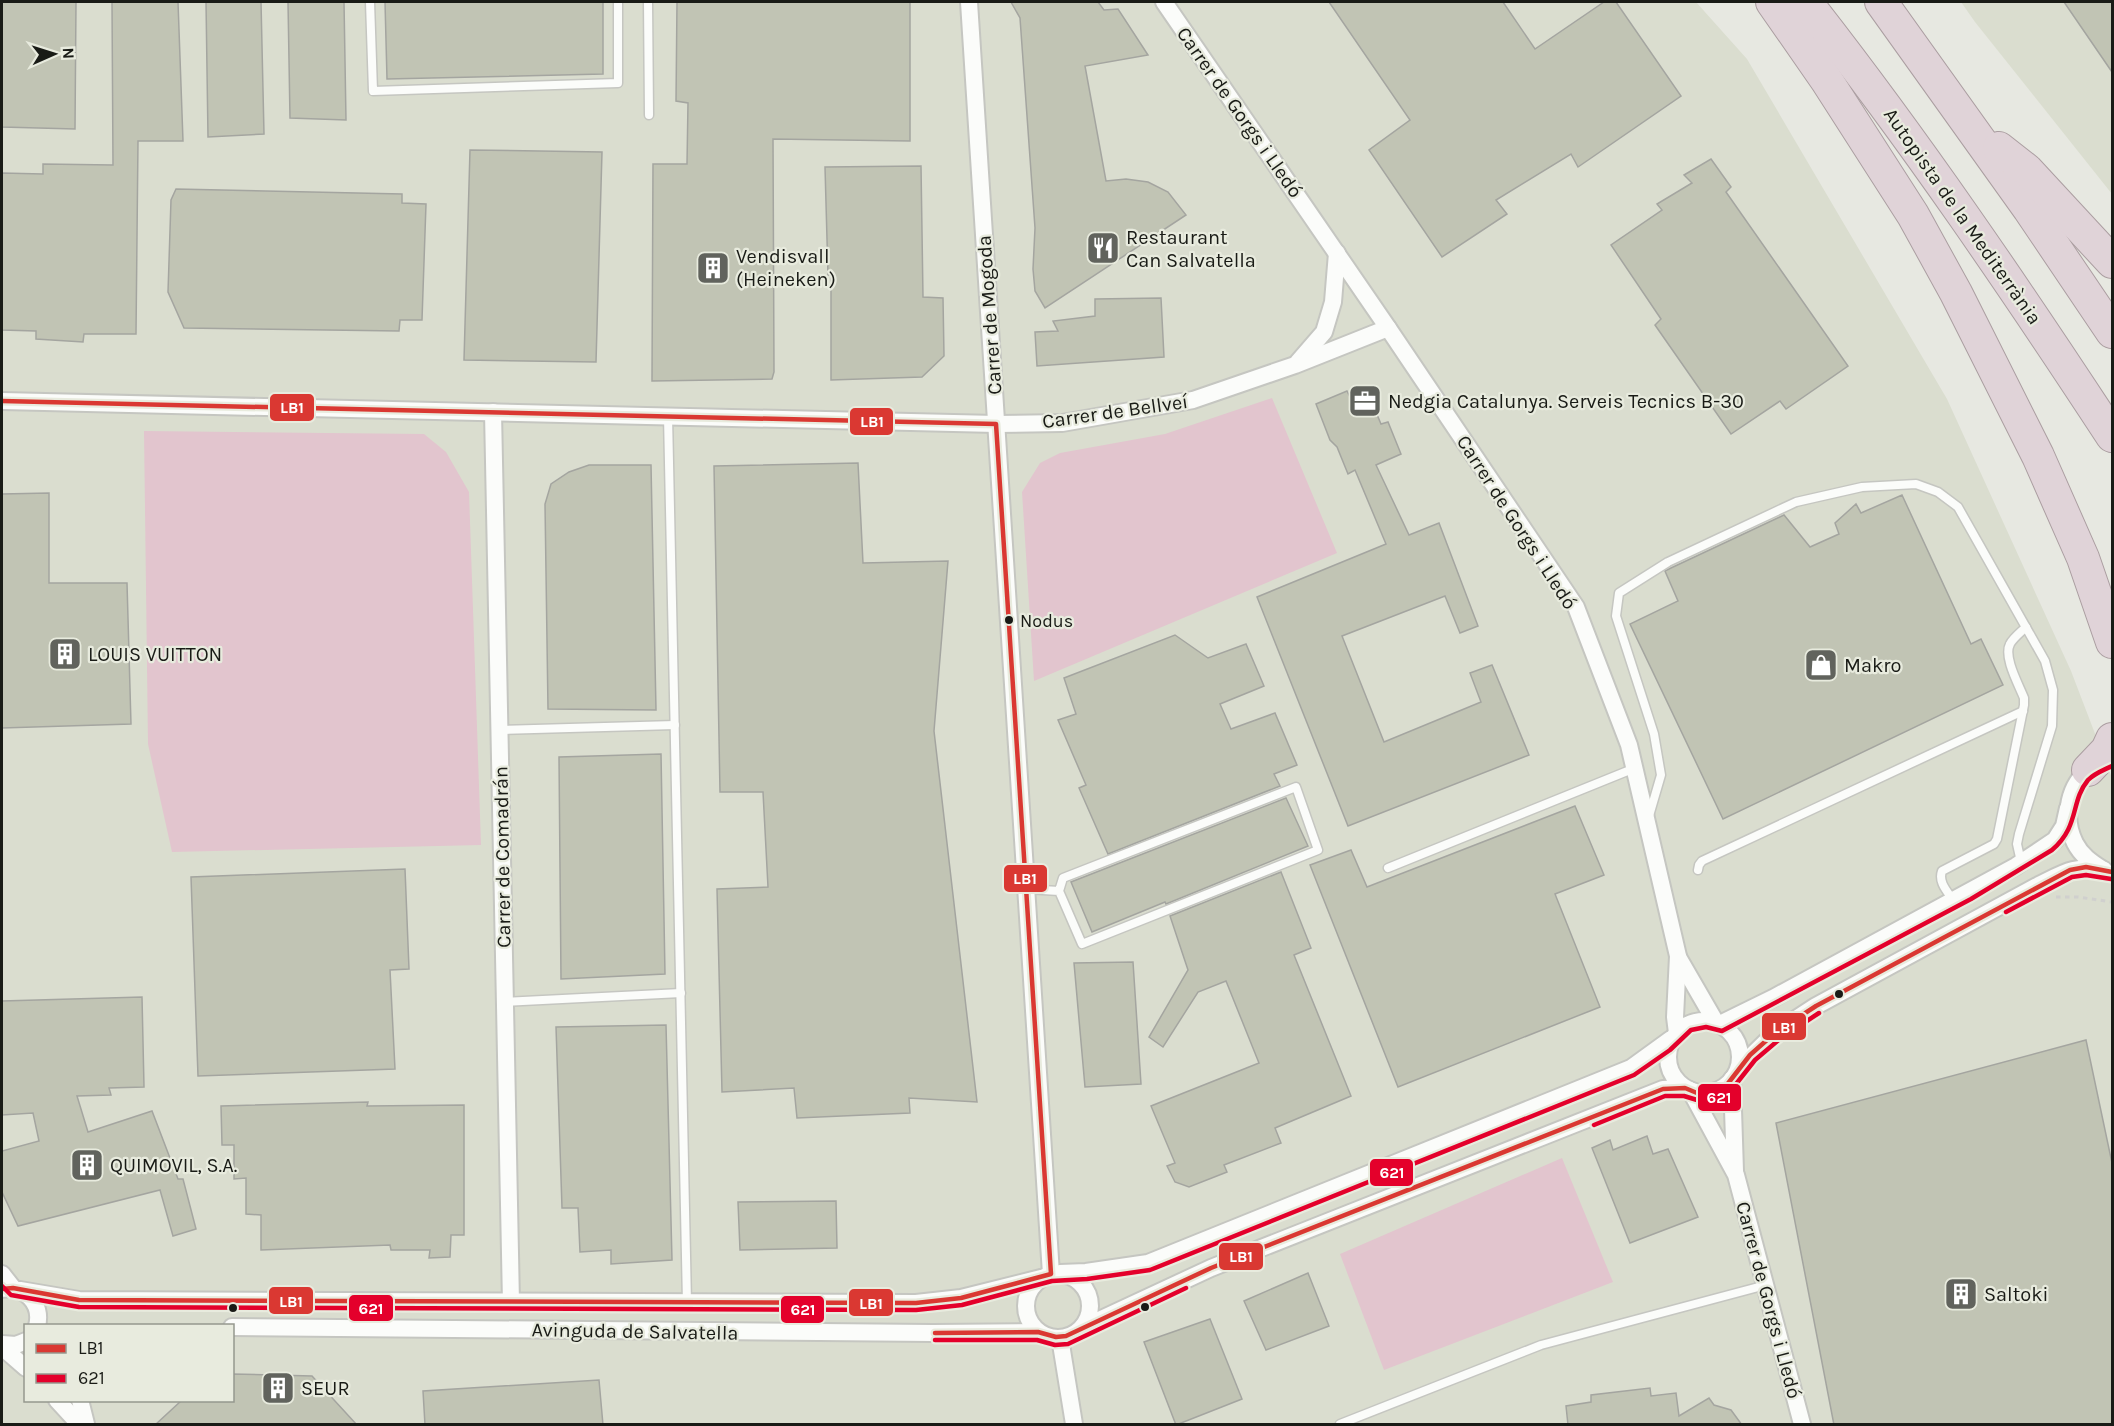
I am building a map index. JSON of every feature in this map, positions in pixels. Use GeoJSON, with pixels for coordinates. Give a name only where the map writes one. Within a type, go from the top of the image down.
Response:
{"type":"FeatureCollection","features":[{"type":"Feature","properties":{"kind":"highway"},"geometry":{"type":"LineString","coordinates":[[1772,2],[1827,81],[1913,215],[1962,303],[2038,456],[2082,558],[2112,642]]}},
{"type":"Feature","properties":{"kind":"highway","name":"Autopista de la Mediterrània"},"geometry":{"type":"LineString","coordinates":[[1806,2],[1875,92],[2001,267],[2112,436]]}},
{"type":"Feature","properties":{"kind":"highway"},"geometry":{"type":"LineString","coordinates":[[1881,2],[1971,126],[2112,332]]}},
{"type":"Feature","properties":{"kind":"highway"},"geometry":{"type":"LineString","coordinates":[[1971,126],[2027,170],[2112,262]]}},
{"type":"Feature","properties":{"kind":"highway"},"geometry":{"type":"LineString","coordinates":[[2100,764],[2112,739]]}},
{"type":"Feature","properties":{"kind":"street","name":"Carrer de Mogoda"},"geometry":{"type":"LineString","coordinates":[[969,2],[1050,1275]]}},
{"type":"Feature","properties":{"kind":"street","name":"Carrer de Gorgs i Lledó"},"geometry":{"type":"LineString","coordinates":[[1164,2],[1388,328],[1576,608],[1629,745],[1635,768],[1678,956],[1674,1036]]}},
{"type":"Feature","properties":{"kind":"street"},"geometry":{"type":"LineString","coordinates":[[1295,365],[1324,332],[1334,302],[1337,253]]}},
{"type":"Feature","properties":{"kind":"street","name":"Carrer de Bellveí"},"geometry":{"type":"LineString","coordinates":[[2,401],[996,424],[1062,423],[1193,400],[1295,365],[1388,328]]}},
{"type":"Feature","properties":{"kind":"street","name":"Carrer de Comadrán"},"geometry":{"type":"LineString","coordinates":[[493,412],[511,1303]]}},
{"type":"Feature","properties":{"kind":"street"},"geometry":{"type":"LineString","coordinates":[[1717,1023],[1773,998],[2021,862],[2055,840],[2064,826],[2072,794],[2078,781],[2100,764]]}},
{"type":"Feature","properties":{"kind":"street"},"geometry":{"type":"LineString","coordinates":[[2068,808],[2069,827],[2075,845],[2088,860],[2108,871]]}},
{"type":"Feature","properties":{"kind":"street"},"geometry":{"type":"LineString","coordinates":[[1735,1074],[1740,1055],[1737,1040],[1729,1030],[1717,1023],[1703,1020],[1682,1027],[1674,1036],[1667,1051],[1669,1067],[1674,1078],[1697,1093],[1713,1092],[1726,1086],[1776,1032],[1816,1006],[2070,870],[2086,867],[2108,871]]}},
{"type":"Feature","properties":{"kind":"street","name":"Carrer de Gorgs i Lledó"},"geometry":{"type":"LineString","coordinates":[[1678,956],[1717,1023]]}},
{"type":"Feature","properties":{"kind":"street","name":"Avinguda de Salvatella"},"geometry":{"type":"LineString","coordinates":[[11,1289],[79,1300],[916,1303],[961,1298],[1050,1275],[1148,1263],[1631,1068],[1674,1036]]}},
{"type":"Feature","properties":{"kind":"street","name":"Carrer de Gorgs i Lledó"},"geometry":{"type":"LineString","coordinates":[[1735,1074],[1736,1175]]}},
{"type":"Feature","properties":{"kind":"street"},"geometry":{"type":"LineString","coordinates":[[1082,1328],[1091,1306],[1089,1294],[1080,1282],[1071,1276],[1050,1275],[1032,1287],[1027,1298],[1026,1309],[1029,1320],[1038,1332],[1048,1337],[1060,1338],[1073,1335],[1082,1328],[1211,1268],[1663,1089],[1688,1089]]}},
{"type":"Feature","properties":{"kind":"street","name":"Carrer de Gorgs i Lledó"},"geometry":{"type":"LineString","coordinates":[[1688,1089],[1736,1175],[1802,1425]]}},
{"type":"Feature","properties":{"kind":"street"},"geometry":{"type":"LineString","coordinates":[[2,1274],[11,1289],[32,1298],[39,1321]]}},
{"type":"Feature","properties":{"kind":"street","name":"Avinguda de Salvatella"},"geometry":{"type":"LineString","coordinates":[[234,1327],[1038,1332]]}},
{"type":"Feature","properties":{"kind":"street"},"geometry":{"type":"LineString","coordinates":[[1060,1338],[1074,1425]]}},
{"type":"Feature","properties":{"kind":"street"},"geometry":{"type":"LineString","coordinates":[[2,1346],[16,1345],[24,1341]]}},
{"type":"Feature","properties":{"kind":"street"},"geometry":{"type":"LineString","coordinates":[[2,1346],[24,1366]]}},
{"type":"Feature","properties":{"kind":"street"},"geometry":{"type":"LineString","coordinates":[[58,1402],[79,1425]]}},
{"type":"Feature","properties":{"kind":"street"},"geometry":{"type":"LineString","coordinates":[[74,1402],[85,1425]]}},
{"type":"Feature","properties":{"kind":"street"},"geometry":{"type":"LineString","coordinates":[[80,1402],[85,1425]]}},
{"type":"Feature","properties":{"kind":"lane"},"geometry":{"type":"LineString","coordinates":[[370,2],[373,91],[618,83],[618,2]]}},
{"type":"Feature","properties":{"kind":"lane"},"geometry":{"type":"LineString","coordinates":[[648,2],[649,115]]}},
{"type":"Feature","properties":{"kind":"lane"},"geometry":{"type":"LineString","coordinates":[[668,416],[687,1303]]}},
{"type":"Feature","properties":{"kind":"lane"},"geometry":{"type":"LineString","coordinates":[[1647,822],[1661,776],[1654,734],[1616,616],[1619,593],[1668,562],[1796,502],[1862,487],[1916,484],[1938,492],[1958,507],[2046,662],[2053,690],[2052,726],[2017,844],[2021,862]]}},
{"type":"Feature","properties":{"kind":"lane"},"geometry":{"type":"LineString","coordinates":[[1953,900],[1940,877],[1942,871],[1994,844],[1997,838],[2024,698],[2008,657],[2008,650],[2010,643],[2026,627]]}},
{"type":"Feature","properties":{"kind":"lane"},"geometry":{"type":"LineString","coordinates":[[1698,870],[1702,861],[2023,711]]}},
{"type":"Feature","properties":{"kind":"lane"},"geometry":{"type":"LineString","coordinates":[[500,730],[675,725]]}},
{"type":"Feature","properties":{"kind":"lane"},"geometry":{"type":"LineString","coordinates":[[1388,868],[1635,768]]}},
{"type":"Feature","properties":{"kind":"lane"},"geometry":{"type":"LineString","coordinates":[[1296,787],[1318,850],[1082,944],[1059,891],[1063,878],[1296,787]]}},
{"type":"Feature","properties":{"kind":"lane"},"geometry":{"type":"LineString","coordinates":[[1026,889],[1059,891]]}},
{"type":"Feature","properties":{"kind":"lane"},"geometry":{"type":"LineString","coordinates":[[505,1002],[681,993]]}},
{"type":"Feature","properties":{"kind":"lane"},"geometry":{"type":"LineString","coordinates":[[1340,1425],[1541,1346],[1766,1285]]}},
{"type":"Feature","properties":{"kind":"path"},"geometry":{"type":"LineString","coordinates":[[2015,898],[2078,897],[2112,902]]}},
{"type":"Feature","properties":{"kind":"shaded area"},"geometry":{"type":"Polygon","coordinates":[[[2,2],[1696,2],[1747,59],[1947,399],[2071,671],[2112,778],[2112,1424],[2,1424],[2,2]]]}},
{"type":"Feature","properties":{"kind":"shaded area"},"geometry":{"type":"Polygon","coordinates":[[[1961,2],[2112,2],[2112,194],[1975,22],[1961,2]]]}},
{"type":"Feature","properties":{"kind":"shaded area"},"geometry":{"type":"Polygon","coordinates":[[[1272,398],[1337,553],[1034,681],[1022,492],[1040,463],[1060,453],[1165,434],[1272,398]]]}},
{"type":"Feature","properties":{"kind":"shaded area"},"geometry":{"type":"Polygon","coordinates":[[[144,431],[424,434],[446,452],[469,492],[481,845],[172,852],[148,744],[144,431]]]}},
{"type":"Feature","properties":{"kind":"shaded area"},"geometry":{"type":"Polygon","coordinates":[[[1562,1158],[1613,1282],[1384,1370],[1340,1254],[1562,1158]]]}},
{"type":"Feature","properties":{"kind":"building"},"geometry":{"type":"Polygon","coordinates":[[[2,2],[76,2],[75,129],[2,127],[2,2]]]}},
{"type":"Feature","properties":{"kind":"building"},"geometry":{"type":"Polygon","coordinates":[[[112,2],[178,2],[183,141],[138,141],[136,334],[84,334],[83,342],[36,339],[36,331],[2,330],[2,173],[43,174],[43,164],[113,165],[112,2]]]}},
{"type":"Feature","properties":{"kind":"building"},"geometry":{"type":"Polygon","coordinates":[[[206,2],[261,2],[264,134],[208,137],[206,2]]]}},
{"type":"Feature","properties":{"kind":"building"},"geometry":{"type":"Polygon","coordinates":[[[288,2],[344,2],[346,120],[290,118],[288,2]]]}},
{"type":"Feature","properties":{"kind":"building"},"geometry":{"type":"Polygon","coordinates":[[[385,2],[603,2],[603,74],[387,79],[385,2]]]}},
{"type":"Feature","properties":{"kind":"building"},"geometry":{"type":"Polygon","coordinates":[[[677,2],[910,2],[910,141],[773,139],[774,372],[772,379],[652,381],[653,164],[687,164],[688,103],[676,101],[677,2]]]}},
{"type":"Feature","properties":{"kind":"building"},"geometry":{"type":"Polygon","coordinates":[[[1011,2],[1098,2],[1104,10],[1118,9],[1148,55],[1085,66],[1106,181],[1126,179],[1148,182],[1168,192],[1186,215],[1045,308],[1035,291],[1033,269],[1035,228],[1020,18],[1011,2]]]}},
{"type":"Feature","properties":{"kind":"building"},"geometry":{"type":"Polygon","coordinates":[[[1329,2],[1503,2],[1535,49],[1604,2],[1616,2],[1681,96],[1578,167],[1571,154],[1496,200],[1507,214],[1442,257],[1369,150],[1410,120],[1329,2]]]}},
{"type":"Feature","properties":{"kind":"building"},"geometry":{"type":"Polygon","coordinates":[[[2064,2],[2112,2],[2112,72],[2064,2]]]}},
{"type":"Feature","properties":{"kind":"building"},"geometry":{"type":"Polygon","coordinates":[[[470,150],[602,152],[596,362],[464,360],[470,150]]]}},
{"type":"Feature","properties":{"kind":"building"},"geometry":{"type":"Polygon","coordinates":[[[1711,159],[1731,187],[1726,192],[1848,366],[1786,409],[1780,401],[1731,434],[1655,325],[1661,319],[1611,245],[1662,210],[1657,204],[1692,183],[1684,175],[1711,159]]]}},
{"type":"Feature","properties":{"kind":"building"},"geometry":{"type":"Polygon","coordinates":[[[921,166],[923,297],[943,298],[944,356],[922,377],[831,380],[831,275],[828,275],[825,167],[921,166]]]}},
{"type":"Feature","properties":{"kind":"building"},"geometry":{"type":"Polygon","coordinates":[[[176,189],[402,194],[402,203],[426,204],[422,320],[400,320],[399,331],[184,328],[168,292],[171,200],[176,189]]]}},
{"type":"Feature","properties":{"kind":"building"},"geometry":{"type":"Polygon","coordinates":[[[1161,298],[1164,357],[1037,366],[1035,332],[1058,331],[1053,321],[1095,316],[1095,299],[1161,298]]]}},
{"type":"Feature","properties":{"kind":"building"},"geometry":{"type":"Polygon","coordinates":[[[1347,391],[1353,403],[1370,398],[1381,424],[1388,422],[1401,454],[1376,465],[1409,535],[1439,523],[1478,626],[1460,633],[1445,596],[1342,636],[1384,742],[1481,702],[1470,673],[1492,665],[1529,755],[1348,826],[1257,597],[1386,544],[1355,470],[1348,474],[1337,447],[1330,440],[1316,404],[1347,391]]]}},
{"type":"Feature","properties":{"kind":"building"},"geometry":{"type":"Polygon","coordinates":[[[858,463],[863,563],[948,561],[934,731],[977,1102],[909,1098],[910,1113],[797,1118],[794,1088],[722,1092],[717,889],[768,887],[763,792],[720,792],[714,466],[858,463]]]}},
{"type":"Feature","properties":{"kind":"building"},"geometry":{"type":"Polygon","coordinates":[[[589,465],[651,465],[656,710],[548,709],[545,504],[551,484],[569,472],[589,465]]]}},
{"type":"Feature","properties":{"kind":"building","name":"LOUIS VUITTON"},"geometry":{"type":"Polygon","coordinates":[[[49,493],[49,583],[127,583],[131,724],[2,728],[2,494],[49,493]]]}},
{"type":"Feature","properties":{"kind":"building","name":"Makro"},"geometry":{"type":"Polygon","coordinates":[[[1902,495],[1971,644],[1981,639],[2003,685],[1723,819],[1630,624],[1678,601],[1665,571],[1671,568],[1784,515],[1810,547],[1839,534],[1835,523],[1856,504],[1861,513],[1902,495]]]}},
{"type":"Feature","properties":{"kind":"building"},"geometry":{"type":"Polygon","coordinates":[[[1175,635],[1208,658],[1246,644],[1264,686],[1220,704],[1231,729],[1275,713],[1297,765],[1274,774],[1280,786],[1108,854],[1079,788],[1086,785],[1058,720],[1076,714],[1064,678],[1175,635]]]}},
{"type":"Feature","properties":{"kind":"building"},"geometry":{"type":"Polygon","coordinates":[[[661,754],[665,974],[561,979],[559,757],[661,754]]]}},
{"type":"Feature","properties":{"kind":"building"},"geometry":{"type":"Polygon","coordinates":[[[1286,798],[1308,846],[1092,932],[1071,882],[1286,798]]]}},
{"type":"Feature","properties":{"kind":"building"},"geometry":{"type":"Polygon","coordinates":[[[1575,806],[1604,875],[1555,894],[1600,1007],[1398,1087],[1310,865],[1351,850],[1367,887],[1575,806]]]}},
{"type":"Feature","properties":{"kind":"building"},"geometry":{"type":"Polygon","coordinates":[[[405,869],[409,969],[390,970],[395,1069],[198,1076],[191,877],[405,869]]]}},
{"type":"Feature","properties":{"kind":"building"},"geometry":{"type":"Polygon","coordinates":[[[1281,872],[1311,948],[1294,955],[1351,1096],[1275,1128],[1281,1143],[1224,1165],[1227,1172],[1189,1187],[1175,1182],[1167,1166],[1175,1163],[1151,1106],[1259,1063],[1226,981],[1198,992],[1163,1047],[1149,1037],[1188,970],[1170,916],[1281,872]]]}},
{"type":"Feature","properties":{"kind":"building"},"geometry":{"type":"Polygon","coordinates":[[[1133,962],[1141,1084],[1085,1087],[1074,963],[1133,962]]]}},
{"type":"Feature","properties":{"kind":"building"},"geometry":{"type":"Polygon","coordinates":[[[142,997],[144,1087],[109,1088],[111,1095],[77,1096],[88,1132],[152,1111],[178,1179],[183,1179],[196,1229],[173,1236],[160,1190],[18,1226],[2,1192],[2,1151],[39,1141],[33,1113],[2,1115],[2,1001],[142,997]]]}},
{"type":"Feature","properties":{"kind":"building"},"geometry":{"type":"Polygon","coordinates":[[[666,1025],[672,1260],[611,1264],[611,1250],[580,1252],[578,1208],[562,1208],[556,1027],[666,1025]]]}},
{"type":"Feature","properties":{"kind":"building","name":"Saltoki"},"geometry":{"type":"Polygon","coordinates":[[[2086,1040],[2112,1163],[2112,1425],[1834,1425],[1776,1123],[2086,1040]]]}},
{"type":"Feature","properties":{"kind":"building"},"geometry":{"type":"Polygon","coordinates":[[[368,1102],[367,1106],[464,1105],[464,1235],[451,1235],[450,1257],[429,1258],[430,1250],[391,1250],[390,1245],[261,1250],[261,1215],[246,1214],[246,1178],[234,1179],[234,1145],[222,1145],[221,1106],[368,1102]]]}},
{"type":"Feature","properties":{"kind":"building"},"geometry":{"type":"Polygon","coordinates":[[[1647,1136],[1653,1154],[1668,1149],[1698,1217],[1630,1243],[1592,1148],[1610,1140],[1613,1150],[1647,1136]]]}},
{"type":"Feature","properties":{"kind":"building"},"geometry":{"type":"Polygon","coordinates":[[[836,1201],[837,1248],[740,1250],[738,1202],[836,1201]]]}},
{"type":"Feature","properties":{"kind":"building"},"geometry":{"type":"Polygon","coordinates":[[[1308,1273],[1329,1326],[1266,1350],[1244,1301],[1308,1273]]]}},
{"type":"Feature","properties":{"kind":"building"},"geometry":{"type":"Polygon","coordinates":[[[1210,1319],[1242,1399],[1176,1425],[1144,1342],[1210,1319]]]}},
{"type":"Feature","properties":{"kind":"building","name":"SEUR"},"geometry":{"type":"Polygon","coordinates":[[[234,1374],[312,1376],[357,1425],[155,1425],[180,1402],[234,1402],[234,1374]]]}},
{"type":"Feature","properties":{"kind":"building"},"geometry":{"type":"Polygon","coordinates":[[[599,1380],[603,1425],[425,1425],[423,1391],[599,1380]]]}},
{"type":"Feature","properties":{"kind":"building"},"geometry":{"type":"Polygon","coordinates":[[[1650,1388],[1651,1396],[1676,1393],[1679,1416],[1709,1398],[1714,1405],[1731,1410],[1742,1425],[1568,1425],[1566,1406],[1591,1402],[1591,1395],[1650,1388]]]}},
{"type":"Feature","properties":{"kind":"transit line","name":"LB1"},"geometry":{"type":"LineString","coordinates":[[2,401],[996,424],[1051,1274],[961,1298],[916,1303],[79,1300],[13,1288],[2,1289]]}},
{"type":"Feature","properties":{"kind":"transit line","name":"621"},"geometry":{"type":"LineString","coordinates":[[2,1286],[11,1295],[79,1307],[916,1310],[962,1305],[1052,1281],[1087,1279],[1150,1270],[1634,1075],[1670,1050],[1691,1030],[1706,1027],[1722,1031],[1971,899],[2052,850],[2067,832],[2082,788],[2088,780],[2112,766]]}},
{"type":"Feature","properties":{"kind":"transit line","name":"LB1"},"geometry":{"type":"LineString","coordinates":[[935,1333],[1038,1332],[1056,1337],[1066,1336],[1211,1268],[1663,1089],[1685,1088],[1697,1093],[1713,1092],[1726,1086],[1750,1055],[1776,1032],[1816,1006],[2070,870],[2086,867],[2112,872]]}},
{"type":"Feature","properties":{"kind":"transit line","name":"621"},"geometry":{"type":"LineString","coordinates":[[2006,912],[2072,877],[2086,875],[2111,879]]}},
{"type":"Feature","properties":{"kind":"transit line","name":"621"},"geometry":{"type":"LineString","coordinates":[[1594,1125],[1665,1096],[1684,1096],[1697,1100],[1715,1099],[1729,1093],[1755,1060],[1781,1038],[1819,1013]]}},
{"type":"Feature","properties":{"kind":"transit line","name":"621"},"geometry":{"type":"LineString","coordinates":[[935,1340],[1037,1340],[1055,1345],[1068,1344],[1186,1288]]}},
{"type":"Feature","properties":{"kind":"place","name":"Restaurant Can Salvatella"},"geometry":{"type":"Point","coordinates":[1103,248]}},
{"type":"Feature","properties":{"kind":"place","name":"Vendisvall (Heineken)"},"geometry":{"type":"Point","coordinates":[713,268]}},
{"type":"Feature","properties":{"kind":"place","name":"Nedgia Catalunya. Serveis Tecnics B-30"},"geometry":{"type":"Point","coordinates":[1365,401]}},
{"type":"Feature","properties":{"kind":"place","name":"Nodus"},"geometry":{"type":"Point","coordinates":[1009,620]}},
{"type":"Feature","properties":{"kind":"place","name":"LOUIS VUITTON"},"geometry":{"type":"Point","coordinates":[65,654]}},
{"type":"Feature","properties":{"kind":"place","name":"Makro"},"geometry":{"type":"Point","coordinates":[1821,665]}},
{"type":"Feature","properties":{"kind":"place","name":"QUIMOVIL, S.A."},"geometry":{"type":"Point","coordinates":[87,1165]}},
{"type":"Feature","properties":{"kind":"place","name":"Saltoki"},"geometry":{"type":"Point","coordinates":[1961,1294]}},
{"type":"Feature","properties":{"kind":"place","name":"SEUR"},"geometry":{"type":"Point","coordinates":[278,1388]}}]}
